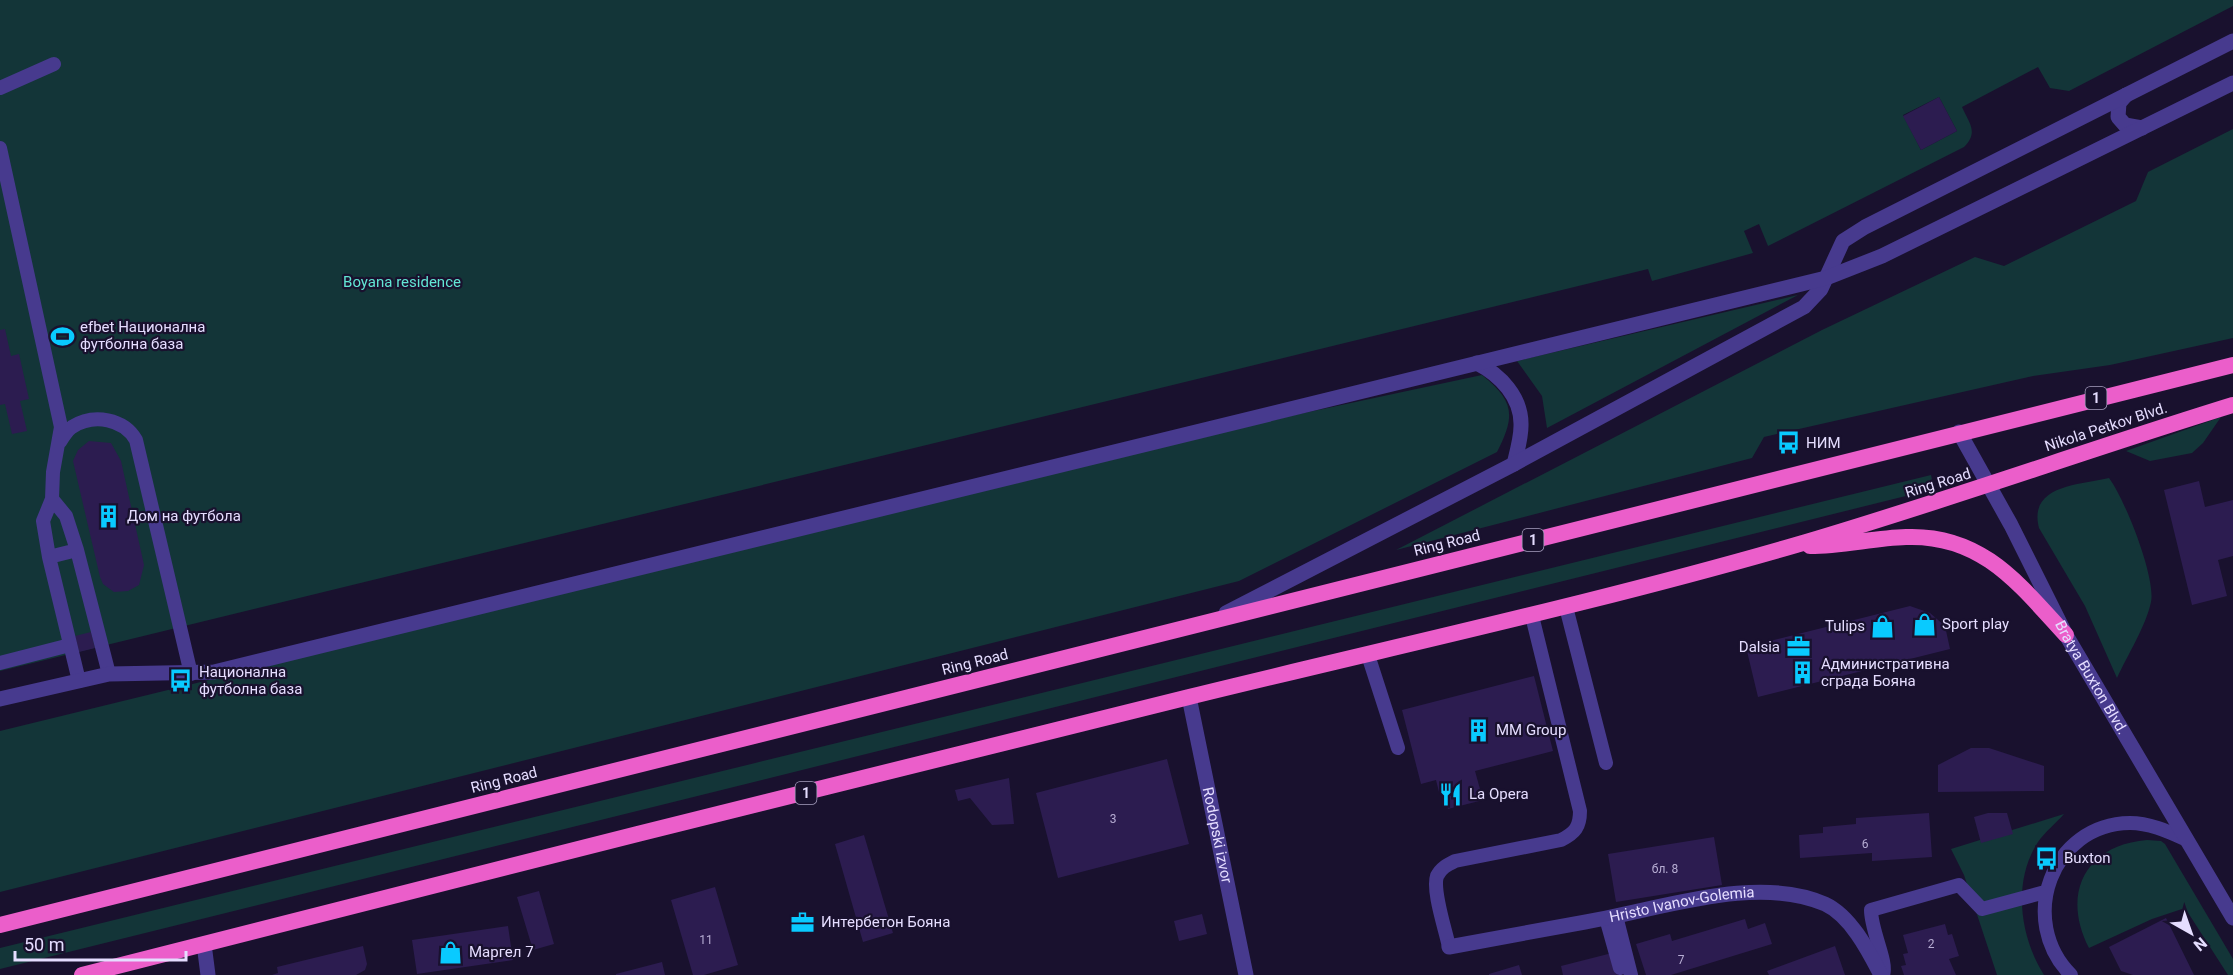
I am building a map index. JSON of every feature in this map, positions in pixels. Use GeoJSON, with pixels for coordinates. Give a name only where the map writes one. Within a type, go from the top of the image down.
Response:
{"type":"FeatureCollection","features":[{"type":"Feature","properties":{"kind":"highway","name":"Nikola Petkov Blvd."},"geometry":{"type":"LineString","coordinates":[[1959,432],[2233,365]]}},
{"type":"Feature","properties":{"kind":"highway","name":"Nikola Petkov Blvd."},"geometry":{"type":"LineString","coordinates":[[1990,485],[2083,452],[2233,405]]}},
{"type":"Feature","properties":{"kind":"highway","name":"Ring Road"},"geometry":{"type":"LineString","coordinates":[[0,925],[1959,432]]}},
{"type":"Feature","properties":{"kind":"highway","name":"Ring Road"},"geometry":{"type":"LineString","coordinates":[[82,975],[1189,696],[1532,616],[1794,546],[1990,485]]}},
{"type":"Feature","properties":{"kind":"highway"},"geometry":{"type":"LineString","coordinates":[[1794,546],[1841,546],[1905,537],[1939,538],[1964,545],[1984,555],[2013,578],[2066,635]]}},
{"type":"Feature","properties":{"kind":"street"},"geometry":{"type":"LineString","coordinates":[[1210,622],[1514,464],[1804,307],[1814,298],[1826,278],[1843,241],[1865,227],[2233,41]]}},
{"type":"Feature","properties":{"kind":"street"},"geometry":{"type":"LineString","coordinates":[[0,699],[109,674],[214,672],[1826,278],[1882,256],[2233,83]]}},
{"type":"Feature","properties":{"kind":"street"},"geometry":{"type":"LineString","coordinates":[[2126,95],[2119,103],[2118,117],[2125,125],[2142,128]]}},
{"type":"Feature","properties":{"kind":"street"},"geometry":{"type":"LineString","coordinates":[[1477,363],[1496,372],[1515,398],[1522,425],[1514,464]]}},
{"type":"Feature","properties":{"kind":"street","name":"Bratya Buxton Blvd."},"geometry":{"type":"LineString","coordinates":[[1959,432],[1990,485],[2066,635],[2233,918]]}},
{"type":"Feature","properties":{"kind":"street","name":"Rodopski izvor"},"geometry":{"type":"LineString","coordinates":[[1189,696],[1246,975]]}},
{"type":"Feature","properties":{"kind":"street","name":"Hristo Ivanov-Golemia"},"geometry":{"type":"LineString","coordinates":[[1449,947],[1738,893],[1790,892],[1827,905],[1840,916],[1869,952],[1882,975]]}},
{"type":"Feature","properties":{"kind":"street"},"geometry":{"type":"LineString","coordinates":[[204,944],[208,975]]}},
{"type":"Feature","properties":{"kind":"lane"},"geometry":{"type":"LineString","coordinates":[[0,88],[54,64]]}},
{"type":"Feature","properties":{"kind":"lane"},"geometry":{"type":"LineString","coordinates":[[0,148],[3,174],[58,408],[60,442],[53,472],[52,499],[44,522],[49,557],[79,681]]}},
{"type":"Feature","properties":{"kind":"lane"},"geometry":{"type":"LineString","coordinates":[[60,442],[72,427],[93,421],[114,420],[130,430],[136,440],[190,674]]}},
{"type":"Feature","properties":{"kind":"lane"},"geometry":{"type":"LineString","coordinates":[[52,499],[66,516],[109,674]]}},
{"type":"Feature","properties":{"kind":"lane"},"geometry":{"type":"LineString","coordinates":[[49,557],[77,550]]}},
{"type":"Feature","properties":{"kind":"lane"},"geometry":{"type":"LineString","coordinates":[[1566,607],[1606,763]]}},
{"type":"Feature","properties":{"kind":"lane"},"geometry":{"type":"LineString","coordinates":[[1449,947],[1436,890],[1437,877],[1443,867],[1455,861],[1561,840],[1573,834],[1580,824],[1580,811],[1532,616]]}},
{"type":"Feature","properties":{"kind":"lane"},"geometry":{"type":"LineString","coordinates":[[0,663],[70,645]]}},
{"type":"Feature","properties":{"kind":"lane"},"geometry":{"type":"LineString","coordinates":[[1368,655],[1398,747]]}},
{"type":"Feature","properties":{"kind":"lane"},"geometry":{"type":"LineString","coordinates":[[2071,975],[2052,950],[2044,922],[2045,892],[2056,865],[2076,843],[2101,828],[2130,823],[2159,828],[2187,840]]}},
{"type":"Feature","properties":{"kind":"lane"},"geometry":{"type":"LineString","coordinates":[[1882,975],[1886,967],[1871,924],[1871,910],[1959,885],[1982,909],[2045,892]]}},
{"type":"Feature","properties":{"kind":"lane"},"geometry":{"type":"LineString","coordinates":[[1611,917],[1622,975]]}},
{"type":"Feature","properties":{"kind":"lane"},"geometry":{"type":"LineString","coordinates":[[1611,917],[1631,975]]}},
{"type":"Feature","properties":{"kind":"green space","name":"Boyana residence"},"geometry":{"type":"Polygon","coordinates":[[[0,0],[2233,0],[2233,6],[2069,91],[2050,88],[2038,67],[1962,107],[1972,132],[1969,142],[1964,147],[1768,246],[1759,224],[1744,231],[1753,253],[1652,281],[1648,269],[0,671],[0,0]],[[1939,97],[1903,115],[1921,150],[1957,131],[1939,97]]]}},
{"type":"Feature","properties":{"kind":"green space"},"geometry":{"type":"Polygon","coordinates":[[[2233,129],[2233,338],[2110,365],[2033,376],[1764,437],[1752,458],[1396,550],[1822,330],[1975,257],[2004,266],[2136,201],[2148,172],[2233,129]]]}},
{"type":"Feature","properties":{"kind":"green space"},"geometry":{"type":"Polygon","coordinates":[[[1798,295],[1547,428],[1542,396],[1517,361],[1798,295]]]}},
{"type":"Feature","properties":{"kind":"green space"},"geometry":{"type":"Polygon","coordinates":[[[1482,375],[1501,393],[1509,409],[1507,428],[1497,452],[1239,581],[0,892],[0,731],[1290,416],[1482,375]]]}},
{"type":"Feature","properties":{"kind":"green space"},"geometry":{"type":"Polygon","coordinates":[[[2221,417],[2203,443],[2192,453],[2150,461],[2126,451],[2221,417]]]}},
{"type":"Feature","properties":{"kind":"green space"},"geometry":{"type":"Polygon","coordinates":[[[1931,475],[1934,489],[0,969],[0,948],[1931,475]]]}},
{"type":"Feature","properties":{"kind":"green space"},"geometry":{"type":"Polygon","coordinates":[[[2109,478],[2131,520],[2149,575],[2151,591],[2151,602],[2145,621],[2117,678],[2085,606],[2039,528],[2038,514],[2041,503],[2048,495],[2071,486],[2109,478]]]}},
{"type":"Feature","properties":{"kind":"green space"},"geometry":{"type":"Polygon","coordinates":[[[2064,814],[2038,842],[2030,858],[2022,892],[2022,909],[2029,944],[2044,975],[1997,975],[1964,875],[1951,849],[2064,814]]]}},
{"type":"Feature","properties":{"kind":"green space"},"geometry":{"type":"Polygon","coordinates":[[[2147,840],[2161,841],[2165,844],[2233,959],[2233,975],[2228,975],[2185,908],[2152,919],[2089,948],[2081,928],[2078,909],[2079,891],[2084,876],[2094,862],[2108,851],[2126,844],[2147,840]]]}},
{"type":"Feature","properties":{"kind":"building"},"geometry":{"type":"Polygon","coordinates":[[[1939,97],[1957,131],[1921,150],[1903,116],[1939,97]]]}},
{"type":"Feature","properties":{"kind":"building"},"geometry":{"type":"Polygon","coordinates":[[[5,329],[11,356],[19,354],[29,399],[20,401],[27,431],[12,434],[5,404],[0,405],[0,330],[5,329]]]}},
{"type":"Feature","properties":{"kind":"building","name":"Дом на футбола"},"geometry":{"type":"Polygon","coordinates":[[[89,441],[111,443],[121,461],[144,565],[139,585],[128,591],[114,592],[103,584],[100,577],[73,461],[78,450],[89,441]]]}},
{"type":"Feature","properties":{"kind":"building"},"geometry":{"type":"Polygon","coordinates":[[[2199,481],[2205,507],[2233,500],[2233,556],[2218,560],[2227,596],[2192,605],[2164,490],[2199,481]]]}},
{"type":"Feature","properties":{"kind":"building","name":"Административна сграда Бояна"},"geometry":{"type":"Polygon","coordinates":[[[1910,606],[1930,613],[1945,626],[1950,649],[1758,697],[1746,647],[1910,606]]]}},
{"type":"Feature","properties":{"kind":"building"},"geometry":{"type":"Polygon","coordinates":[[[91,632],[95,648],[79,652],[75,636],[91,632]]]}},
{"type":"Feature","properties":{"kind":"building","name":"MM Group"},"geometry":{"type":"Polygon","coordinates":[[[1534,676],[1553,751],[1475,771],[1483,800],[1448,809],[1443,791],[1439,792],[1436,780],[1421,784],[1402,710],[1534,676]]]}},
{"type":"Feature","properties":{"kind":"building"},"geometry":{"type":"Polygon","coordinates":[[[1971,748],[1989,748],[2044,766],[2044,791],[1938,792],[1938,765],[1971,748]]]}},
{"type":"Feature","properties":{"kind":"building"},"geometry":{"type":"Polygon","coordinates":[[[1167,759],[1189,844],[1058,878],[1036,793],[1167,759]]]}},
{"type":"Feature","properties":{"kind":"building"},"geometry":{"type":"Polygon","coordinates":[[[1009,778],[1014,824],[992,825],[970,798],[958,801],[955,790],[1009,778]]]}},
{"type":"Feature","properties":{"kind":"building"},"geometry":{"type":"Polygon","coordinates":[[[1929,813],[1932,857],[1872,861],[1872,853],[1800,858],[1799,835],[1823,833],[1823,827],[1856,824],[1856,818],[1929,813]]]}},
{"type":"Feature","properties":{"kind":"building"},"geometry":{"type":"Polygon","coordinates":[[[1988,813],[2007,813],[2013,834],[1981,843],[1974,817],[1988,813]]]}},
{"type":"Feature","properties":{"kind":"building"},"geometry":{"type":"Polygon","coordinates":[[[864,835],[893,933],[863,942],[835,844],[864,835]]]}},
{"type":"Feature","properties":{"kind":"building"},"geometry":{"type":"Polygon","coordinates":[[[1714,837],[1722,885],[1616,902],[1608,854],[1714,837]]]}},
{"type":"Feature","properties":{"kind":"building"},"geometry":{"type":"Polygon","coordinates":[[[715,887],[738,965],[704,975],[693,975],[671,900],[715,887]]]}},
{"type":"Feature","properties":{"kind":"building"},"geometry":{"type":"Polygon","coordinates":[[[539,891],[554,944],[533,950],[517,897],[539,891]]]}},
{"type":"Feature","properties":{"kind":"building"},"geometry":{"type":"Polygon","coordinates":[[[1202,914],[1207,934],[1179,941],[1174,921],[1202,914]]]}},
{"type":"Feature","properties":{"kind":"building"},"geometry":{"type":"Polygon","coordinates":[[[2166,918],[2194,975],[2133,975],[2121,971],[2109,947],[2166,918]]]}},
{"type":"Feature","properties":{"kind":"building"},"geometry":{"type":"Polygon","coordinates":[[[1745,919],[1748,929],[1765,923],[1772,944],[1671,975],[1646,975],[1636,944],[1670,934],[1672,941],[1745,919]]]}},
{"type":"Feature","properties":{"kind":"building"},"geometry":{"type":"Polygon","coordinates":[[[1945,924],[1948,935],[1952,934],[1959,956],[1949,959],[1956,975],[1904,975],[1901,966],[1906,965],[1903,954],[1908,953],[1903,935],[1945,924]]]}},
{"type":"Feature","properties":{"kind":"building","name":"Маргел 7"},"geometry":{"type":"Polygon","coordinates":[[[508,926],[513,960],[417,974],[412,940],[508,926]]]}},
{"type":"Feature","properties":{"kind":"building"},"geometry":{"type":"Polygon","coordinates":[[[363,946],[367,964],[365,970],[356,975],[272,975],[278,973],[277,967],[363,946]]]}},
{"type":"Feature","properties":{"kind":"building"},"geometry":{"type":"Polygon","coordinates":[[[1835,946],[1845,975],[1769,975],[1767,971],[1835,946]]]}},
{"type":"Feature","properties":{"kind":"building"},"geometry":{"type":"Polygon","coordinates":[[[1616,952],[1621,975],[1563,975],[1561,966],[1616,952]]]}},
{"type":"Feature","properties":{"kind":"building"},"geometry":{"type":"Polygon","coordinates":[[[662,962],[665,975],[616,975],[616,974],[662,962]]]}},
{"type":"Feature","properties":{"kind":"building"},"geometry":{"type":"Polygon","coordinates":[[[1519,965],[1522,975],[1489,975],[1489,974],[1519,965]]]}},
{"type":"Feature","properties":{"kind":"place","name":"efbet Национална футболна база"},"geometry":{"type":"Point","coordinates":[62,336]}},
{"type":"Feature","properties":{"kind":"place","name":"НИМ"},"geometry":{"type":"Point","coordinates":[1788,443]}},
{"type":"Feature","properties":{"kind":"place","name":"Дом на футбола"},"geometry":{"type":"Point","coordinates":[109,516]}},
{"type":"Feature","properties":{"kind":"place","name":"Sport play"},"geometry":{"type":"Point","coordinates":[1924,624]}},
{"type":"Feature","properties":{"kind":"place","name":"Tulips"},"geometry":{"type":"Point","coordinates":[1883,626]}},
{"type":"Feature","properties":{"kind":"place","name":"Dalsia"},"geometry":{"type":"Point","coordinates":[1798,647]}},
{"type":"Feature","properties":{"kind":"place","name":"Административна сграда Бояна"},"geometry":{"type":"Point","coordinates":[1803,673]}},
{"type":"Feature","properties":{"kind":"place","name":"Национална футболна база"},"geometry":{"type":"Point","coordinates":[181,681]}},
{"type":"Feature","properties":{"kind":"place","name":"MM Group"},"geometry":{"type":"Point","coordinates":[1478,730]}},
{"type":"Feature","properties":{"kind":"place","name":"La Opera"},"geometry":{"type":"Point","coordinates":[1451,794]}},
{"type":"Feature","properties":{"kind":"place","name":"Buxton"},"geometry":{"type":"Point","coordinates":[2046,858]}},
{"type":"Feature","properties":{"kind":"place","name":"Интербетон Бояна"},"geometry":{"type":"Point","coordinates":[803,922]}},
{"type":"Feature","properties":{"kind":"place","name":"Маргел 7"},"geometry":{"type":"Point","coordinates":[451,952]}}]}
